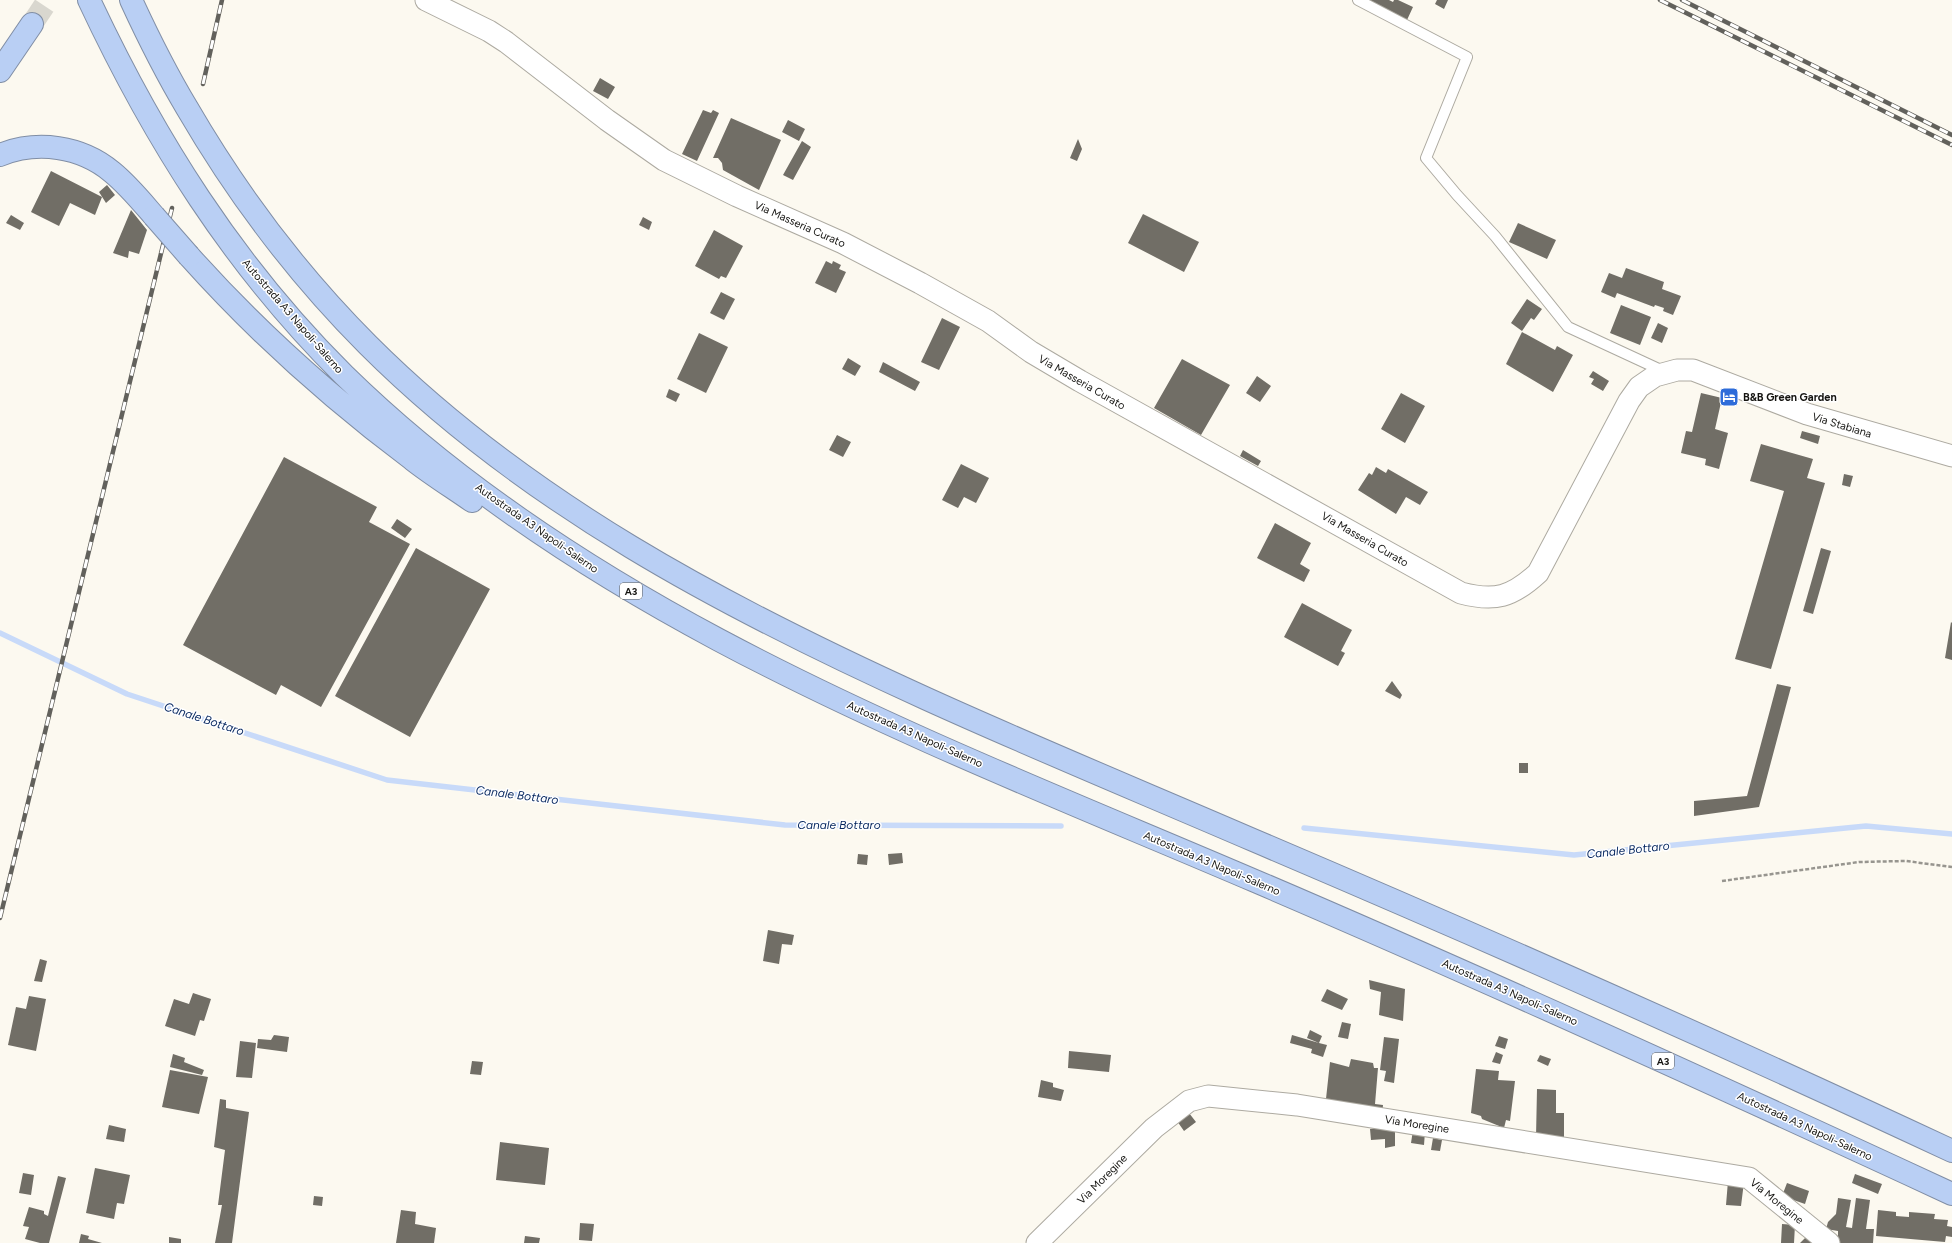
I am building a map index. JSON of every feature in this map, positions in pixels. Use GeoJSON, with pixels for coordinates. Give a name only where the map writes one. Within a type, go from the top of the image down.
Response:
{"type":"FeatureCollection","features":[{"type":"Feature","properties":{"kind":"highway","name":"Autostrada A3 Napoli-Salerno"},"geometry":{"type":"LineString","coordinates":[[89,0],[114,54],[163,142],[228,241],[269,292],[340,370],[381,410],[475,486],[566,551],[635,593],[704,632],[854,708],[1454,967],[1641,1050],[1952,1194]]}},
{"type":"Feature","properties":{"kind":"highway"},"geometry":{"type":"LineString","coordinates":[[131,0],[156,52],[204,137],[263,223],[301,271],[367,344],[435,406],[487,450],[584,518],[720,599],[812,646],[896,685],[1009,736],[1289,855],[1631,1004],[1952,1151]]}},
{"type":"Feature","properties":{"kind":"highway"},"geometry":{"type":"LineString","coordinates":[[0,47],[29,16],[0,71]]}},
{"type":"Feature","properties":{"kind":"highway"},"geometry":{"type":"LineString","coordinates":[[0,155],[13,150],[32,147],[52,147],[76,152],[93,159],[111,171],[128,187],[242,313],[294,361],[412,460],[480,506],[566,551]]}},
{"type":"Feature","properties":{"kind":"street","name":"Via Masseria Curato"},"geometry":{"type":"LineString","coordinates":[[426,0],[489,31],[506,42],[607,120],[664,160],[737,196],[843,243],[920,283],[988,321],[1031,352],[1086,385],[1461,593],[1480,598],[1496,598],[1512,593],[1526,584],[1538,573],[1629,400],[1639,387],[1655,376],[1665,372]]}},
{"type":"Feature","properties":{"kind":"street","name":"Via Stabiana"},"geometry":{"type":"LineString","coordinates":[[1665,372],[1694,370],[1807,414],[1952,456]]}},
{"type":"Feature","properties":{"kind":"street","name":"Via Moregine"},"geometry":{"type":"LineString","coordinates":[[1037,1243],[1154,1128],[1189,1101],[1208,1096],[1298,1105],[1749,1178],[1829,1243]]}},
{"type":"Feature","properties":{"kind":"lane"},"geometry":{"type":"LineString","coordinates":[[1358,0],[1468,56],[1426,158],[1457,195],[1495,236],[1568,326],[1665,372]]}},
{"type":"Feature","properties":{"kind":"path"},"geometry":{"type":"LineString","coordinates":[[1722,881],[1859,862],[1906,861],[1952,867]]}},
{"type":"Feature","properties":{"kind":"building"},"geometry":{"type":"Polygon","coordinates":[[[1367,0],[1389,0],[1393,2],[1394,0],[1398,0],[1413,7],[1407,20],[1367,0]]]}},
{"type":"Feature","properties":{"kind":"building"},"geometry":{"type":"Polygon","coordinates":[[[1437,0],[1448,0],[1444,9],[1435,4],[1437,0]]]}},
{"type":"Feature","properties":{"kind":"building"},"geometry":{"type":"Polygon","coordinates":[[[600,78],[615,87],[608,99],[593,91],[600,78]]]}},
{"type":"Feature","properties":{"kind":"building"},"geometry":{"type":"Polygon","coordinates":[[[703,110],[711,113],[713,110],[719,113],[697,161],[682,154],[703,110]]]}},
{"type":"Feature","properties":{"kind":"building"},"geometry":{"type":"Polygon","coordinates":[[[731,118],[781,140],[759,190],[723,170],[722,163],[718,158],[713,158],[731,118]]]}},
{"type":"Feature","properties":{"kind":"building"},"geometry":{"type":"Polygon","coordinates":[[[788,120],[805,129],[799,141],[782,132],[788,120]]]}},
{"type":"Feature","properties":{"kind":"building"},"geometry":{"type":"Polygon","coordinates":[[[1078,139],[1082,149],[1077,161],[1070,158],[1078,139]]]}},
{"type":"Feature","properties":{"kind":"building"},"geometry":{"type":"Polygon","coordinates":[[[802,141],[811,147],[793,180],[783,175],[802,141]]]}},
{"type":"Feature","properties":{"kind":"building"},"geometry":{"type":"Polygon","coordinates":[[[51,171],[102,197],[95,215],[70,203],[59,226],[31,212],[51,171]]]}},
{"type":"Feature","properties":{"kind":"building"},"geometry":{"type":"Polygon","coordinates":[[[107,185],[115,195],[106,203],[99,192],[107,185]]]}},
{"type":"Feature","properties":{"kind":"building"},"geometry":{"type":"Polygon","coordinates":[[[131,210],[147,230],[139,254],[129,251],[128,258],[113,253],[131,210]]]}},
{"type":"Feature","properties":{"kind":"building"},"geometry":{"type":"Polygon","coordinates":[[[1143,214],[1199,242],[1184,272],[1128,243],[1143,214]]]}},
{"type":"Feature","properties":{"kind":"building"},"geometry":{"type":"Polygon","coordinates":[[[11,215],[24,223],[20,230],[6,223],[11,215]]]}},
{"type":"Feature","properties":{"kind":"building"},"geometry":{"type":"Polygon","coordinates":[[[643,217],[652,222],[649,230],[639,225],[643,217]]]}},
{"type":"Feature","properties":{"kind":"building"},"geometry":{"type":"Polygon","coordinates":[[[1518,223],[1556,240],[1547,259],[1509,242],[1518,223]]]}},
{"type":"Feature","properties":{"kind":"building"},"geometry":{"type":"Polygon","coordinates":[[[714,230],[743,246],[726,278],[721,276],[719,279],[695,266],[714,230]]]}},
{"type":"Feature","properties":{"kind":"building"},"geometry":{"type":"Polygon","coordinates":[[[826,261],[832,264],[833,261],[841,265],[839,269],[846,272],[836,293],[815,283],[826,261]]]}},
{"type":"Feature","properties":{"kind":"building"},"geometry":{"type":"Polygon","coordinates":[[[1626,268],[1664,282],[1662,289],[1681,296],[1673,315],[1663,311],[1664,308],[1655,305],[1654,307],[1617,293],[1615,298],[1601,292],[1609,273],[1622,278],[1626,268]]]}},
{"type":"Feature","properties":{"kind":"building"},"geometry":{"type":"Polygon","coordinates":[[[721,292],[735,299],[724,320],[710,313],[721,292]]]}},
{"type":"Feature","properties":{"kind":"building"},"geometry":{"type":"Polygon","coordinates":[[[1527,299],[1542,309],[1534,320],[1531,318],[1522,331],[1511,323],[1527,299]]]}},
{"type":"Feature","properties":{"kind":"building"},"geometry":{"type":"Polygon","coordinates":[[[1621,305],[1651,317],[1640,345],[1610,333],[1621,305]]]}},
{"type":"Feature","properties":{"kind":"building"},"geometry":{"type":"Polygon","coordinates":[[[942,318],[960,327],[939,370],[921,362],[942,318]]]}},
{"type":"Feature","properties":{"kind":"building"},"geometry":{"type":"Polygon","coordinates":[[[1658,323],[1668,328],[1662,343],[1651,338],[1658,323]]]}},
{"type":"Feature","properties":{"kind":"building"},"geometry":{"type":"Polygon","coordinates":[[[1522,332],[1555,350],[1557,346],[1573,355],[1553,392],[1506,364],[1522,332]]]}},
{"type":"Feature","properties":{"kind":"building"},"geometry":{"type":"Polygon","coordinates":[[[699,333],[728,347],[706,393],[677,379],[699,333]]]}},
{"type":"Feature","properties":{"kind":"building"},"geometry":{"type":"Polygon","coordinates":[[[848,358],[861,366],[855,376],[842,369],[848,358]]]}},
{"type":"Feature","properties":{"kind":"building"},"geometry":{"type":"Polygon","coordinates":[[[1182,359],[1230,385],[1201,435],[1154,408],[1182,359]]]}},
{"type":"Feature","properties":{"kind":"building"},"geometry":{"type":"Polygon","coordinates":[[[883,362],[920,382],[915,391],[879,372],[883,362]]]}},
{"type":"Feature","properties":{"kind":"building"},"geometry":{"type":"Polygon","coordinates":[[[1593,371],[1609,381],[1603,391],[1591,384],[1594,379],[1589,377],[1593,371]]]}},
{"type":"Feature","properties":{"kind":"building"},"geometry":{"type":"Polygon","coordinates":[[[1257,376],[1271,386],[1260,402],[1246,393],[1257,376]]]}},
{"type":"Feature","properties":{"kind":"building"},"geometry":{"type":"Polygon","coordinates":[[[669,389],[680,394],[676,402],[666,397],[669,389]]]}},
{"type":"Feature","properties":{"kind":"building"},"geometry":{"type":"Polygon","coordinates":[[[1401,393],[1425,406],[1405,443],[1381,429],[1401,393]]]}},
{"type":"Feature","properties":{"kind":"building"},"geometry":{"type":"Polygon","coordinates":[[[1701,393],[1722,398],[1715,429],[1728,433],[1719,469],[1705,465],[1706,459],[1681,453],[1686,431],[1692,432],[1701,393]]]}},
{"type":"Feature","properties":{"kind":"building"},"geometry":{"type":"Polygon","coordinates":[[[1802,431],[1820,436],[1818,444],[1800,438],[1802,431]]]}},
{"type":"Feature","properties":{"kind":"building"},"geometry":{"type":"Polygon","coordinates":[[[837,435],[851,442],[843,457],[829,450],[837,435]]]}},
{"type":"Feature","properties":{"kind":"building"},"geometry":{"type":"Polygon","coordinates":[[[1761,444],[1813,459],[1807,478],[1825,483],[1771,669],[1735,659],[1784,491],[1750,481],[1761,444]]]}},
{"type":"Feature","properties":{"kind":"building"},"geometry":{"type":"Polygon","coordinates":[[[1243,450],[1261,461],[1258,466],[1240,456],[1243,450]]]}},
{"type":"Feature","properties":{"kind":"building"},"geometry":{"type":"Polygon","coordinates":[[[284,457],[377,507],[369,522],[410,544],[321,707],[281,685],[276,695],[183,645],[284,457]]]}},
{"type":"Feature","properties":{"kind":"building"},"geometry":{"type":"Polygon","coordinates":[[[961,464],[989,478],[976,503],[964,497],[958,508],[942,500],[961,464]]]}},
{"type":"Feature","properties":{"kind":"building"},"geometry":{"type":"Polygon","coordinates":[[[1376,467],[1386,473],[1388,469],[1428,492],[1420,505],[1406,497],[1396,514],[1358,490],[1369,473],[1372,475],[1376,467]]]}},
{"type":"Feature","properties":{"kind":"building"},"geometry":{"type":"Polygon","coordinates":[[[1844,474],[1853,476],[1850,487],[1842,485],[1844,474]]]}},
{"type":"Feature","properties":{"kind":"building"},"geometry":{"type":"Polygon","coordinates":[[[397,519],[412,529],[405,538],[391,528],[397,519]]]}},
{"type":"Feature","properties":{"kind":"building"},"geometry":{"type":"Polygon","coordinates":[[[1275,523],[1311,543],[1300,564],[1310,570],[1304,582],[1257,558],[1275,523]]]}},
{"type":"Feature","properties":{"kind":"building"},"geometry":{"type":"Polygon","coordinates":[[[416,548],[490,589],[410,737],[335,696],[416,548]]]}},
{"type":"Feature","properties":{"kind":"building"},"geometry":{"type":"Polygon","coordinates":[[[1821,548],[1831,551],[1813,614],[1803,611],[1821,548]]]}},
{"type":"Feature","properties":{"kind":"building"},"geometry":{"type":"Polygon","coordinates":[[[1302,603],[1352,630],[1341,651],[1345,653],[1338,666],[1284,637],[1302,603]]]}},
{"type":"Feature","properties":{"kind":"building"},"geometry":{"type":"Polygon","coordinates":[[[1951,622],[1952,623],[1952,660],[1945,658],[1951,622]]]}},
{"type":"Feature","properties":{"kind":"building"},"geometry":{"type":"Polygon","coordinates":[[[1392,681],[1402,695],[1400,699],[1385,691],[1392,681]]]}},
{"type":"Feature","properties":{"kind":"building"},"geometry":{"type":"Polygon","coordinates":[[[1777,684],[1791,687],[1759,807],[1694,816],[1694,801],[1747,796],[1777,684]]]}},
{"type":"Feature","properties":{"kind":"building"},"geometry":{"type":"Polygon","coordinates":[[[1519,763],[1528,763],[1528,773],[1519,773],[1519,763]]]}},
{"type":"Feature","properties":{"kind":"building"},"geometry":{"type":"Polygon","coordinates":[[[902,853],[903,863],[889,865],[888,854],[902,853]]]}},
{"type":"Feature","properties":{"kind":"building"},"geometry":{"type":"Polygon","coordinates":[[[858,854],[868,855],[867,865],[857,864],[858,854]]]}},
{"type":"Feature","properties":{"kind":"building"},"geometry":{"type":"Polygon","coordinates":[[[768,930],[794,935],[792,945],[782,944],[779,964],[763,961],[768,930]]]}},
{"type":"Feature","properties":{"kind":"building"},"geometry":{"type":"Polygon","coordinates":[[[40,959],[47,961],[42,982],[34,981],[40,959]]]}},
{"type":"Feature","properties":{"kind":"building"},"geometry":{"type":"Polygon","coordinates":[[[1369,980],[1405,989],[1403,1021],[1379,1015],[1381,992],[1370,989],[1369,980]]]}},
{"type":"Feature","properties":{"kind":"building"},"geometry":{"type":"Polygon","coordinates":[[[1327,989],[1348,999],[1342,1010],[1321,1001],[1327,989]]]}},
{"type":"Feature","properties":{"kind":"building"},"geometry":{"type":"Polygon","coordinates":[[[193,993],[211,999],[204,1021],[200,1020],[195,1036],[165,1026],[174,999],[189,1004],[193,993]]]}},
{"type":"Feature","properties":{"kind":"building"},"geometry":{"type":"Polygon","coordinates":[[[29,996],[46,999],[36,1051],[8,1045],[16,1007],[26,1009],[29,996]]]}},
{"type":"Feature","properties":{"kind":"building"},"geometry":{"type":"Polygon","coordinates":[[[1342,1022],[1351,1024],[1348,1039],[1338,1037],[1342,1022]]]}},
{"type":"Feature","properties":{"kind":"building"},"geometry":{"type":"Polygon","coordinates":[[[1310,1030],[1322,1036],[1319,1043],[1307,1038],[1310,1030]]]}},
{"type":"Feature","properties":{"kind":"building"},"geometry":{"type":"Polygon","coordinates":[[[274,1035],[289,1037],[287,1052],[257,1048],[258,1039],[271,1040],[274,1035]]]}},
{"type":"Feature","properties":{"kind":"building"},"geometry":{"type":"Polygon","coordinates":[[[1292,1035],[1327,1045],[1323,1057],[1311,1053],[1312,1049],[1290,1043],[1292,1035]]]}},
{"type":"Feature","properties":{"kind":"building"},"geometry":{"type":"Polygon","coordinates":[[[1499,1036],[1508,1039],[1505,1049],[1495,1046],[1499,1036]]]}},
{"type":"Feature","properties":{"kind":"building"},"geometry":{"type":"Polygon","coordinates":[[[1384,1037],[1399,1039],[1394,1083],[1384,1081],[1386,1071],[1380,1070],[1384,1037]]]}},
{"type":"Feature","properties":{"kind":"building"},"geometry":{"type":"Polygon","coordinates":[[[240,1041],[256,1043],[252,1078],[236,1077],[240,1041]]]}},
{"type":"Feature","properties":{"kind":"building"},"geometry":{"type":"Polygon","coordinates":[[[1069,1051],[1111,1055],[1109,1072],[1068,1068],[1069,1051]]]}},
{"type":"Feature","properties":{"kind":"building"},"geometry":{"type":"Polygon","coordinates":[[[1496,1052],[1503,1055],[1500,1064],[1492,1062],[1496,1052]]]}},
{"type":"Feature","properties":{"kind":"building"},"geometry":{"type":"Polygon","coordinates":[[[173,1054],[185,1058],[184,1062],[204,1070],[202,1075],[170,1067],[173,1054]]]}},
{"type":"Feature","properties":{"kind":"building"},"geometry":{"type":"Polygon","coordinates":[[[1540,1055],[1551,1059],[1548,1066],[1537,1061],[1540,1055]]]}},
{"type":"Feature","properties":{"kind":"building"},"geometry":{"type":"Polygon","coordinates":[[[1351,1059],[1373,1063],[1374,1068],[1378,1068],[1375,1104],[1383,1105],[1382,1116],[1325,1108],[1330,1062],[1349,1067],[1351,1059]]]}},
{"type":"Feature","properties":{"kind":"building"},"geometry":{"type":"Polygon","coordinates":[[[472,1061],[483,1062],[481,1075],[470,1074],[472,1061]]]}},
{"type":"Feature","properties":{"kind":"building"},"geometry":{"type":"Polygon","coordinates":[[[1476,1069],[1499,1071],[1498,1080],[1515,1081],[1510,1121],[1506,1120],[1504,1128],[1482,1119],[1481,1116],[1471,1113],[1476,1069]]]}},
{"type":"Feature","properties":{"kind":"building"},"geometry":{"type":"Polygon","coordinates":[[[170,1070],[208,1077],[199,1114],[162,1107],[170,1070]]]}},
{"type":"Feature","properties":{"kind":"building"},"geometry":{"type":"Polygon","coordinates":[[[1041,1080],[1053,1083],[1053,1087],[1064,1090],[1061,1101],[1038,1097],[1041,1080]]]}},
{"type":"Feature","properties":{"kind":"building"},"geometry":{"type":"Polygon","coordinates":[[[1537,1089],[1556,1090],[1556,1113],[1564,1113],[1564,1137],[1536,1137],[1537,1089]]]}},
{"type":"Feature","properties":{"kind":"building"},"geometry":{"type":"Polygon","coordinates":[[[220,1099],[226,1100],[226,1108],[249,1112],[232,1243],[215,1243],[222,1205],[218,1205],[225,1150],[214,1147],[220,1099]]]}},
{"type":"Feature","properties":{"kind":"building"},"geometry":{"type":"Polygon","coordinates":[[[1189,1113],[1196,1122],[1184,1131],[1177,1121],[1189,1113]]]}},
{"type":"Feature","properties":{"kind":"building"},"geometry":{"type":"Polygon","coordinates":[[[109,1125],[126,1129],[124,1142],[106,1139],[109,1125]]]}},
{"type":"Feature","properties":{"kind":"building"},"geometry":{"type":"Polygon","coordinates":[[[1395,1127],[1395,1146],[1385,1148],[1385,1139],[1371,1140],[1370,1129],[1395,1127]]]}},
{"type":"Feature","properties":{"kind":"building"},"geometry":{"type":"Polygon","coordinates":[[[1413,1130],[1425,1132],[1424,1145],[1411,1143],[1413,1130]]]}},
{"type":"Feature","properties":{"kind":"building"},"geometry":{"type":"Polygon","coordinates":[[[1433,1138],[1442,1140],[1440,1151],[1431,1150],[1433,1138]]]}},
{"type":"Feature","properties":{"kind":"building"},"geometry":{"type":"Polygon","coordinates":[[[500,1142],[549,1148],[545,1185],[496,1180],[500,1142]]]}},
{"type":"Feature","properties":{"kind":"building"},"geometry":{"type":"Polygon","coordinates":[[[95,1168],[130,1175],[124,1204],[117,1203],[114,1219],[86,1213],[95,1168]]]}},
{"type":"Feature","properties":{"kind":"building"},"geometry":{"type":"Polygon","coordinates":[[[23,1173],[34,1175],[31,1195],[19,1193],[23,1173]]]}},
{"type":"Feature","properties":{"kind":"building"},"geometry":{"type":"Polygon","coordinates":[[[1855,1174],[1882,1184],[1878,1194],[1852,1183],[1855,1174]]]}},
{"type":"Feature","properties":{"kind":"building"},"geometry":{"type":"Polygon","coordinates":[[[58,1176],[66,1178],[49,1243],[40,1243],[25,1239],[29,1227],[23,1226],[29,1207],[44,1211],[44,1214],[48,1216],[58,1176]]]}},
{"type":"Feature","properties":{"kind":"building"},"geometry":{"type":"Polygon","coordinates":[[[1728,1181],[1744,1182],[1741,1206],[1726,1205],[1728,1181]]]}},
{"type":"Feature","properties":{"kind":"building"},"geometry":{"type":"Polygon","coordinates":[[[1787,1183],[1809,1191],[1805,1204],[1782,1196],[1787,1183]]]}},
{"type":"Feature","properties":{"kind":"building"},"geometry":{"type":"Polygon","coordinates":[[[314,1196],[323,1197],[322,1206],[313,1205],[314,1196]]]}},
{"type":"Feature","properties":{"kind":"building"},"geometry":{"type":"Polygon","coordinates":[[[1838,1198],[1851,1200],[1846,1227],[1852,1228],[1856,1198],[1870,1200],[1866,1229],[1874,1229],[1873,1243],[1838,1243],[1838,1231],[1826,1229],[1828,1222],[1836,1214],[1838,1198]]]}},
{"type":"Feature","properties":{"kind":"building"},"geometry":{"type":"Polygon","coordinates":[[[401,1210],[416,1212],[415,1224],[436,1228],[434,1243],[396,1243],[401,1210]]]}},
{"type":"Feature","properties":{"kind":"building"},"geometry":{"type":"Polygon","coordinates":[[[1878,1210],[1896,1212],[1896,1216],[1909,1217],[1909,1212],[1935,1214],[1934,1219],[1948,1220],[1947,1226],[1952,1227],[1952,1237],[1946,1236],[1945,1242],[1876,1236],[1878,1210]]]}},
{"type":"Feature","properties":{"kind":"building"},"geometry":{"type":"Polygon","coordinates":[[[580,1223],[594,1224],[592,1241],[579,1240],[580,1223]]]}},
{"type":"Feature","properties":{"kind":"building"},"geometry":{"type":"Polygon","coordinates":[[[1782,1224],[1795,1225],[1794,1243],[1781,1243],[1782,1224]]]}},
{"type":"Feature","properties":{"kind":"building"},"geometry":{"type":"Polygon","coordinates":[[[81,1234],[89,1236],[88,1239],[102,1243],[79,1243],[81,1234]]]}},
{"type":"Feature","properties":{"kind":"building"},"geometry":{"type":"Polygon","coordinates":[[[525,1236],[540,1238],[539,1243],[524,1243],[525,1236]]]}},
{"type":"Feature","properties":{"kind":"building"},"geometry":{"type":"Polygon","coordinates":[[[1807,1236],[1811,1238],[1811,1243],[1800,1243],[1807,1236]]]}},
{"type":"Feature","properties":{"kind":"building"},"geometry":{"type":"Polygon","coordinates":[[[169,1237],[181,1239],[181,1243],[169,1243],[169,1237]]]}},
{"type":"Feature","properties":{"kind":"waterway","name":"Canale Bottaro"},"geometry":{"type":"LineString","coordinates":[[0,633],[127,694],[387,780],[785,825],[1061,826]]}},
{"type":"Feature","properties":{"kind":"waterway","name":"Canale Bottaro"},"geometry":{"type":"LineString","coordinates":[[1304,828],[1574,855],[1866,826],[1952,834]]}},
{"type":"Feature","properties":{"kind":"tunnel"},"geometry":{"type":"LineString","coordinates":[[32,24],[48,0]]}},
{"type":"Feature","properties":{"kind":"railway"},"geometry":{"type":"LineString","coordinates":[[203,84],[222,0]]}},
{"type":"Feature","properties":{"kind":"railway"},"geometry":{"type":"LineString","coordinates":[[1660,0],[1952,145]]}},
{"type":"Feature","properties":{"kind":"railway"},"geometry":{"type":"LineString","coordinates":[[1682,0],[1952,135]]}},
{"type":"Feature","properties":{"kind":"railway"},"geometry":{"type":"LineString","coordinates":[[0,918],[172,208]]}},
{"type":"Feature","properties":{"kind":"place","name":"B&B Green Garden"},"geometry":{"type":"Point","coordinates":[1729,397]}}]}
